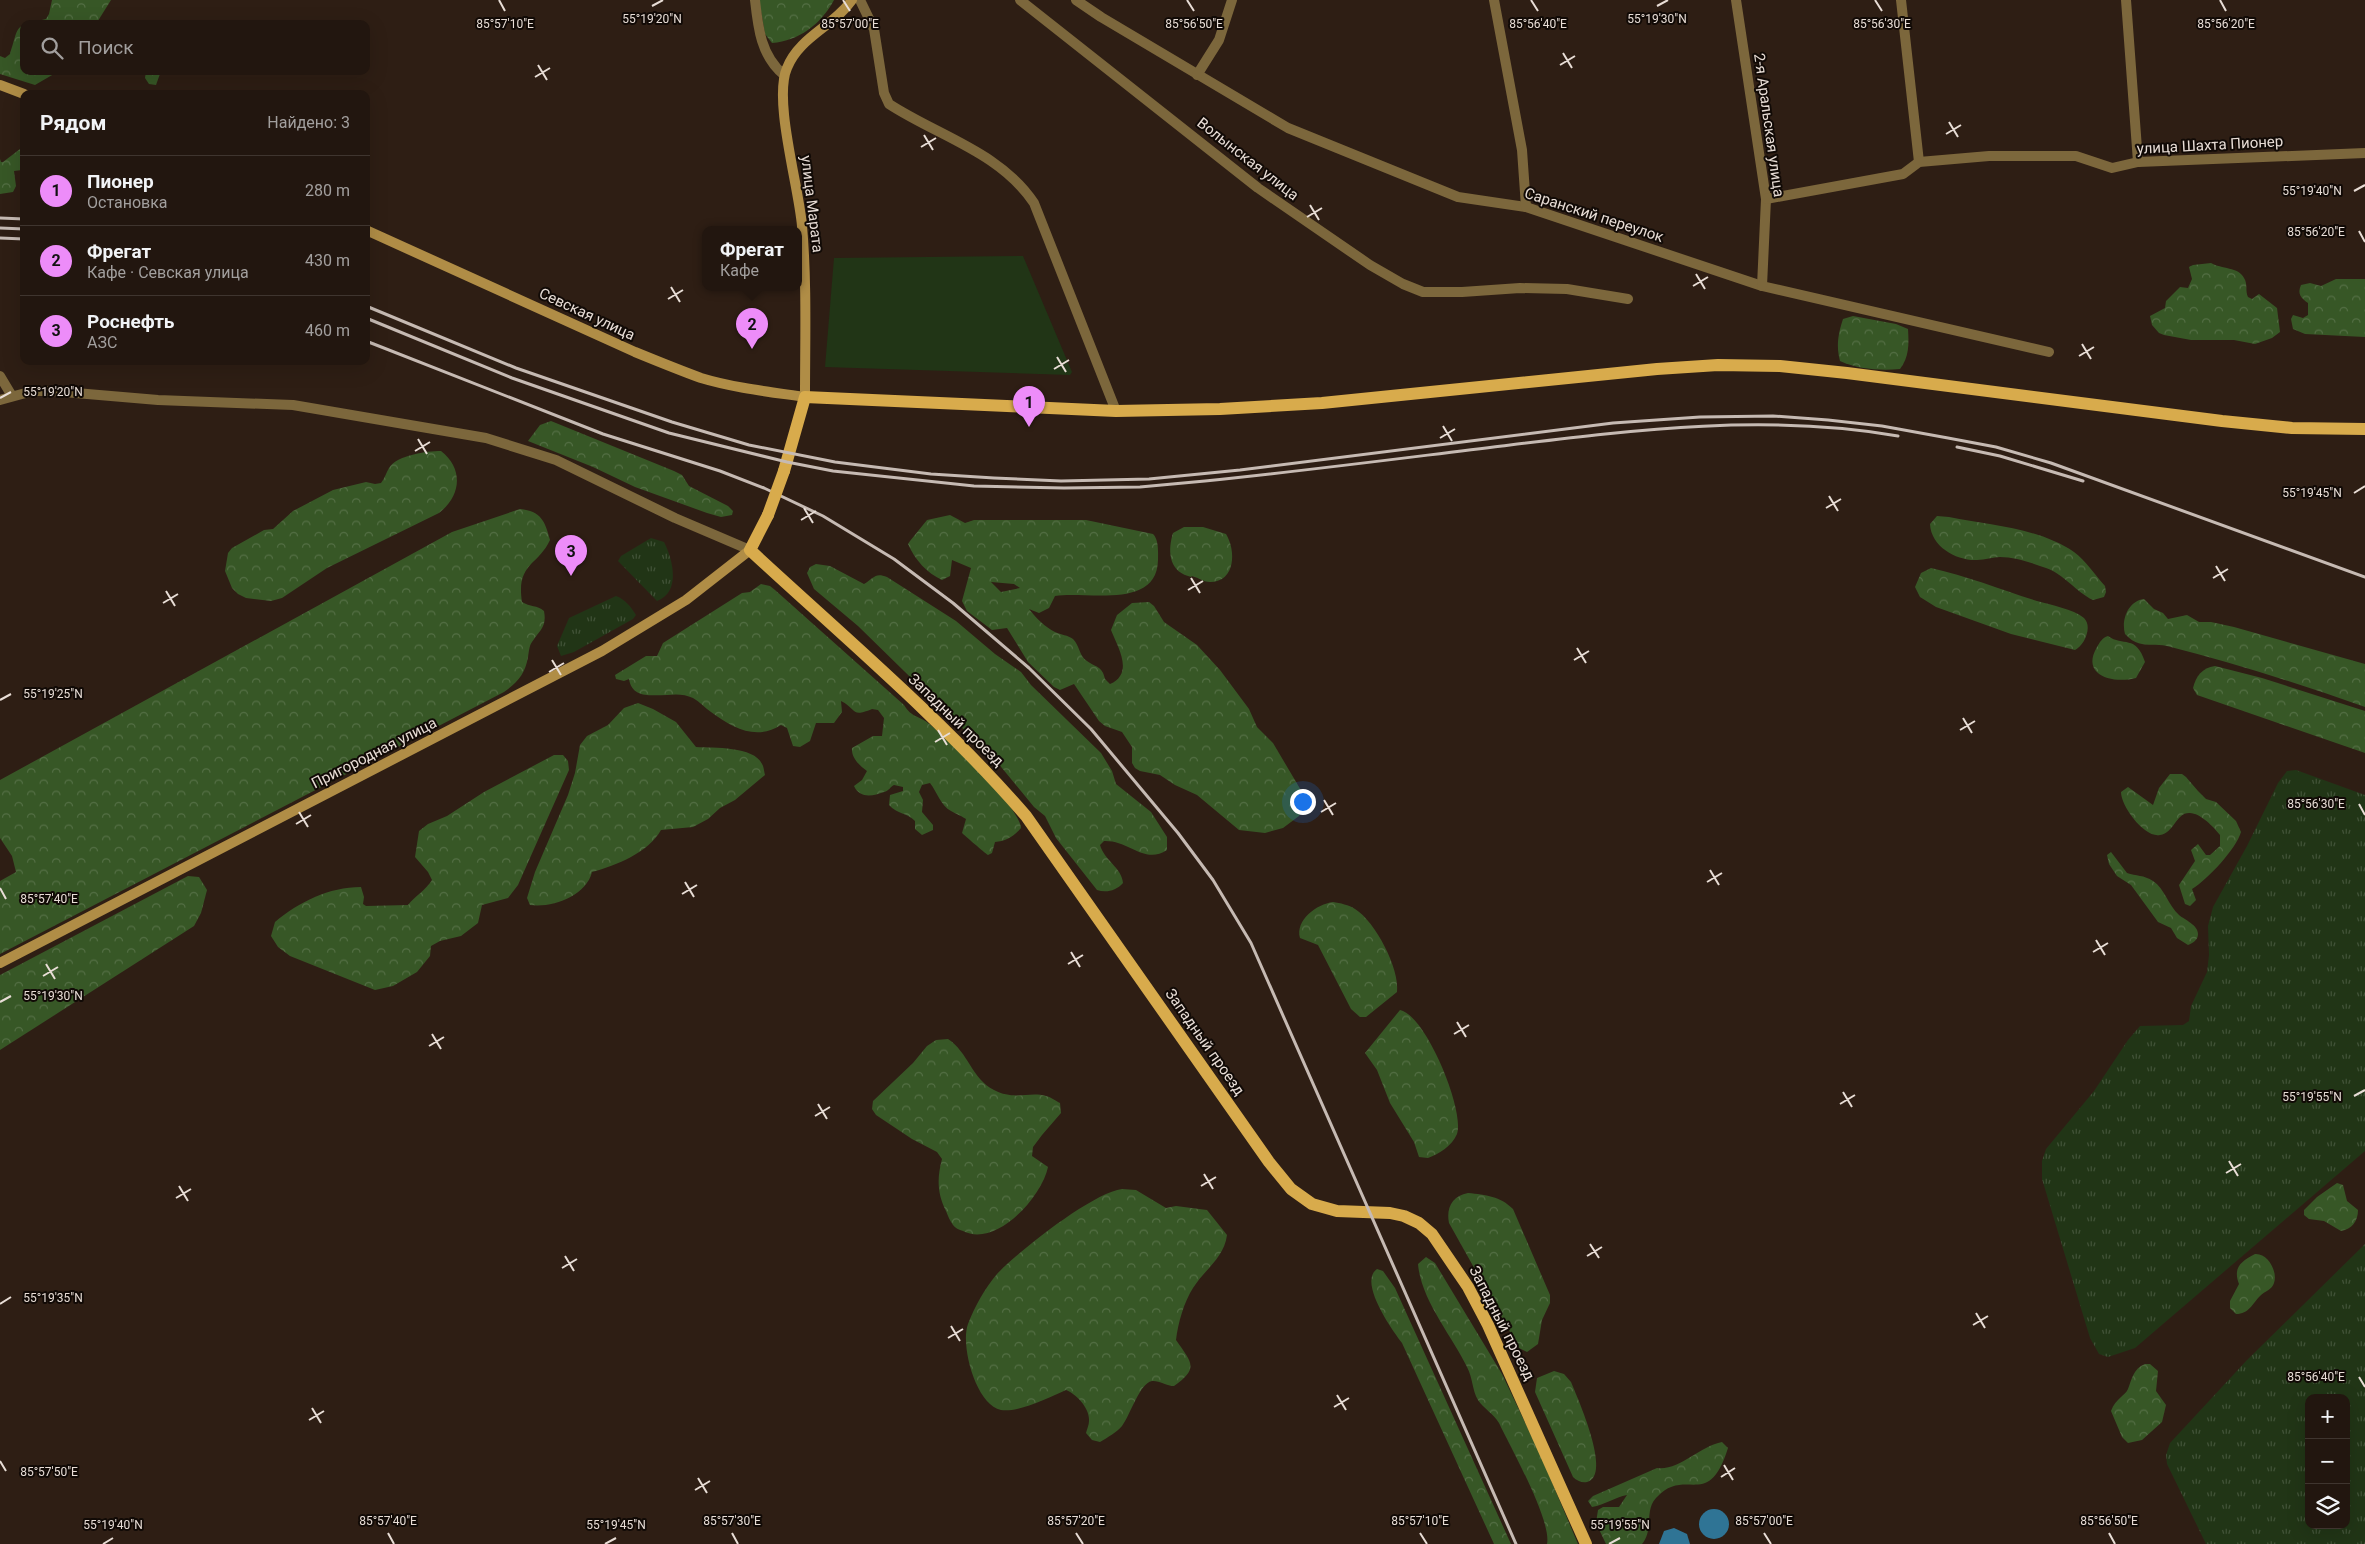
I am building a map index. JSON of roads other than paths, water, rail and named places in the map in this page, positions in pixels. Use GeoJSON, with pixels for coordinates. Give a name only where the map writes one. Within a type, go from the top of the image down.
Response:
{"type":"FeatureCollection","features":[{"type":"Feature","properties":{"kind":"main road"},"geometry":{"type":"LineString","coordinates":[[750,550],[768,515],[784,471],[805,397],[1116,411],[1220,409],[1322,403],[1657,369],[1727,365],[1780,366],[2248,424],[2307,429],[2365,429]]}},
{"type":"Feature","properties":{"kind":"main road","name":"Западный проезд"},"geometry":{"type":"LineString","coordinates":[[750,550],[951,736],[992,776],[1026,816],[1269,1162],[1291,1189],[1303,1199],[1323,1209],[1404,1216],[1419,1223],[1432,1234],[1468,1287],[1488,1325],[1586,1544]]}},
{"type":"Feature","properties":{"kind":"street"},"geometry":{"type":"LineString","coordinates":[[755,0],[763,44],[772,63],[784,75],[792,57],[800,47],[842,12],[852,0]]}},
{"type":"Feature","properties":{"kind":"street"},"geometry":{"type":"LineString","coordinates":[[860,0],[874,29],[884,93],[889,104],[963,143],[992,162],[1016,180],[1034,203],[1116,411]]}},
{"type":"Feature","properties":{"kind":"street","name":"Волынская улица"},"geometry":{"type":"LineString","coordinates":[[1020,0],[1258,188],[1370,265],[1403,284],[1423,292],[1462,292],[1520,288],[1558,289],[1628,299]]}},
{"type":"Feature","properties":{"kind":"street","name":"Саранский переулок"},"geometry":{"type":"LineString","coordinates":[[1076,0],[1197,75],[1288,128],[1458,197],[1526,207],[1762,286],[2050,352]]}},
{"type":"Feature","properties":{"kind":"street"},"geometry":{"type":"LineString","coordinates":[[1197,75],[1219,40],[1232,0]]}},
{"type":"Feature","properties":{"kind":"street"},"geometry":{"type":"LineString","coordinates":[[1494,0],[1522,150],[1526,207]]}},
{"type":"Feature","properties":{"kind":"street","name":"2-я Аральская улица"},"geometry":{"type":"LineString","coordinates":[[1736,0],[1766,199],[1762,286]]}},
{"type":"Feature","properties":{"kind":"street"},"geometry":{"type":"LineString","coordinates":[[1900,0],[1919,162]]}},
{"type":"Feature","properties":{"kind":"street"},"geometry":{"type":"LineString","coordinates":[[2126,0],[2138,162]]}},
{"type":"Feature","properties":{"kind":"street","name":"улица Марата"},"geometry":{"type":"LineString","coordinates":[[784,75],[785,115],[801,226]]}},
{"type":"Feature","properties":{"kind":"street"},"geometry":{"type":"LineString","coordinates":[[0,85],[20,92]]}},
{"type":"Feature","properties":{"kind":"street","name":"улица Шахта Пионер"},"geometry":{"type":"LineString","coordinates":[[1766,199],[1903,174],[1919,162],[1989,156],[2076,156],[2112,168],[2138,162],[2365,153]]}},
{"type":"Feature","properties":{"kind":"street","name":"Севская улица"},"geometry":{"type":"LineString","coordinates":[[370,232],[674,368],[702,378],[733,385],[805,397]]}},
{"type":"Feature","properties":{"kind":"street","name":"улица Марата"},"geometry":{"type":"LineString","coordinates":[[802,236],[806,292],[805,397]]}},
{"type":"Feature","properties":{"kind":"street"},"geometry":{"type":"LineString","coordinates":[[0,376],[12,396]]}},
{"type":"Feature","properties":{"kind":"street"},"geometry":{"type":"LineString","coordinates":[[0,400],[33,391],[52,391],[158,400],[293,405],[486,438],[556,460],[675,518],[750,550]]}},
{"type":"Feature","properties":{"kind":"street","name":"Пригородная улица"},"geometry":{"type":"LineString","coordinates":[[0,963],[602,651],[686,600],[750,550]]}},
{"type":"Feature","properties":{"kind":"water"},"geometry":{"type":"Polygon","coordinates":[[[1714,1509],[1725,1513],[1729,1524],[1725,1535],[1714,1539],[1703,1535],[1699,1524],[1703,1513],[1714,1509]]]}},
{"type":"Feature","properties":{"kind":"water"},"geometry":{"type":"Polygon","coordinates":[[[1674,1528],[1687,1534],[1690,1544],[1659,1544],[1664,1531],[1674,1528]]]}},
{"type":"Feature","properties":{"kind":"railway"},"geometry":{"type":"LineString","coordinates":[[0,218],[20,219]]}},
{"type":"Feature","properties":{"kind":"railway"},"geometry":{"type":"LineString","coordinates":[[0,228],[20,229]]}},
{"type":"Feature","properties":{"kind":"railway"},"geometry":{"type":"LineString","coordinates":[[0,238],[20,239]]}},
{"type":"Feature","properties":{"kind":"railway"},"geometry":{"type":"LineString","coordinates":[[370,308],[516,368],[672,422],[749,445],[835,462],[931,474],[994,478],[1061,481],[1149,479],[1240,470],[1613,423],[1700,417],[1773,416],[1828,420],[1882,426],[1996,447],[2051,463],[2365,577]]}},
{"type":"Feature","properties":{"kind":"railway"},"geometry":{"type":"LineString","coordinates":[[370,320],[512,378],[669,433],[787,462],[833,471],[974,486],[1140,487],[1279,473],[1601,434],[1700,426],[1799,426],[1849,429],[1898,436]]}},
{"type":"Feature","properties":{"kind":"railway"},"geometry":{"type":"LineString","coordinates":[[370,343],[603,434],[720,471],[764,488],[823,516],[894,559],[953,603],[1029,668],[1091,729],[1178,833],[1213,880],[1251,943],[1516,1544]]}},
{"type":"Feature","properties":{"kind":"railway"},"geometry":{"type":"LineString","coordinates":[[1957,447],[2000,456],[2083,481]]}},
{"type":"Feature","properties":{"kind":"place","name":"Фрегат"},"geometry":{"type":"Point","coordinates":[752,349]}},
{"type":"Feature","properties":{"kind":"place","name":"Пионер"},"geometry":{"type":"Point","coordinates":[1029,427]}},
{"type":"Feature","properties":{"kind":"place","name":"Роснефть"},"geometry":{"type":"Point","coordinates":[571,576]}}]}
